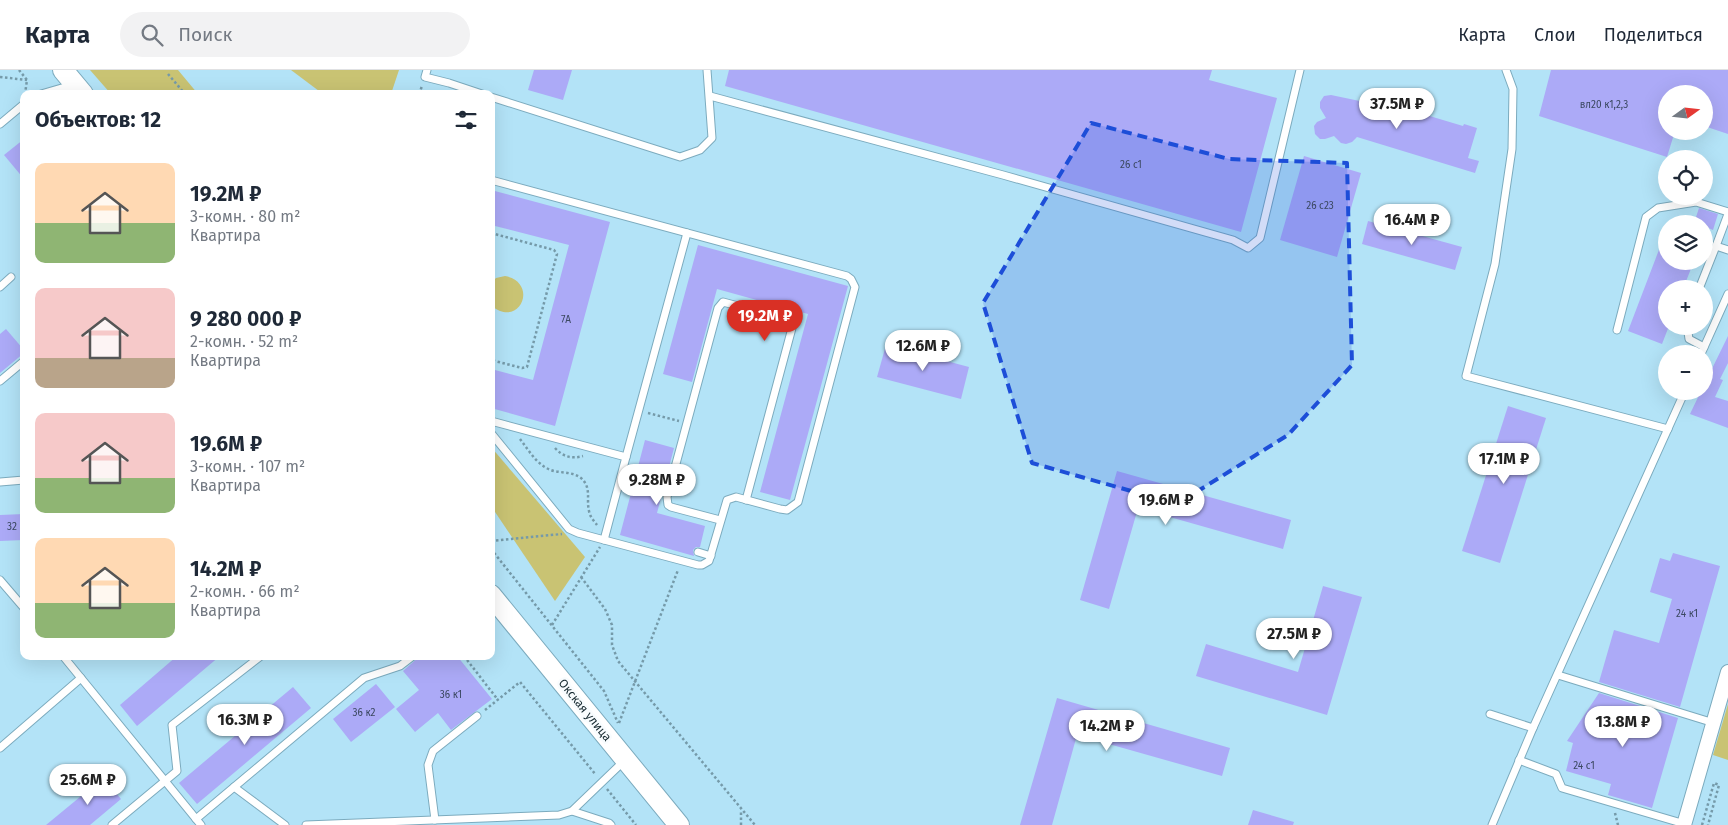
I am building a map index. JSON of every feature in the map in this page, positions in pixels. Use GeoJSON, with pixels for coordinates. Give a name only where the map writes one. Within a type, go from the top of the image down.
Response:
{"type":"FeatureCollection","features":[{"type":"Feature","properties":{"kind":"main road","name":"Окская улица"},"geometry":{"type":"LineString","coordinates":[[495,600],[679,825]]}},
{"type":"Feature","properties":{"kind":"street"},"geometry":{"type":"LineString","coordinates":[[1684,824],[1728,672]]}},
{"type":"Feature","properties":{"kind":"lane"},"geometry":{"type":"LineString","coordinates":[[427,70],[425,77],[470,90]]}},
{"type":"Feature","properties":{"kind":"lane"},"geometry":{"type":"LineString","coordinates":[[495,98],[680,157],[700,150],[712,138],[707,70]]}},
{"type":"Feature","properties":{"kind":"lane"},"geometry":{"type":"LineString","coordinates":[[710,96],[1003,175],[1233,240],[1248,248],[1260,238],[1300,70]]}},
{"type":"Feature","properties":{"kind":"lane"},"geometry":{"type":"LineString","coordinates":[[1506,70],[1513,89],[1512,149],[1495,264],[1466,376],[1668,429]]}},
{"type":"Feature","properties":{"kind":"lane"},"geometry":{"type":"LineString","coordinates":[[53,90],[74,83]]}},
{"type":"Feature","properties":{"kind":"lane"},"geometry":{"type":"LineString","coordinates":[[0,124],[20,107]]}},
{"type":"Feature","properties":{"kind":"lane"},"geometry":{"type":"LineString","coordinates":[[495,181],[847,276],[855,287],[798,502],[788,510],[736,497],[727,500],[709,561],[702,565],[682,561],[605,537],[578,533],[565,525],[495,438]]}},
{"type":"Feature","properties":{"kind":"lane"},"geometry":{"type":"LineString","coordinates":[[1616,330],[1646,217],[1658,208],[1696,202],[1728,213],[1703,280]]}},
{"type":"Feature","properties":{"kind":"lane"},"geometry":{"type":"LineString","coordinates":[[605,537],[687,233]]}},
{"type":"Feature","properties":{"kind":"lane"},"geometry":{"type":"LineString","coordinates":[[1716,246],[1728,250]]}},
{"type":"Feature","properties":{"kind":"lane"},"geometry":{"type":"LineString","coordinates":[[0,287],[11,277]]}},
{"type":"Feature","properties":{"kind":"lane"},"geometry":{"type":"LineString","coordinates":[[1705,345],[1728,294]]}},
{"type":"Feature","properties":{"kind":"lane"},"geometry":{"type":"LineString","coordinates":[[720,520],[671,507],[668,505],[667,497],[718,308],[723,302],[787,319],[792,323],[746,500]]}},
{"type":"Feature","properties":{"kind":"lane"},"geometry":{"type":"LineString","coordinates":[[1688,335],[1689,339],[1697,345]]}},
{"type":"Feature","properties":{"kind":"lane"},"geometry":{"type":"LineString","coordinates":[[0,381],[20,364]]}},
{"type":"Feature","properties":{"kind":"lane"},"geometry":{"type":"LineString","coordinates":[[1492,825],[1533,728],[1680,400]]}},
{"type":"Feature","properties":{"kind":"lane"},"geometry":{"type":"LineString","coordinates":[[495,422],[626,457]]}},
{"type":"Feature","properties":{"kind":"lane"},"geometry":{"type":"LineString","coordinates":[[0,482],[20,480]]}},
{"type":"Feature","properties":{"kind":"lane"},"geometry":{"type":"LineString","coordinates":[[698,552],[710,556]]}},
{"type":"Feature","properties":{"kind":"lane"},"geometry":{"type":"LineString","coordinates":[[0,580],[20,603]]}},
{"type":"Feature","properties":{"kind":"lane"},"geometry":{"type":"LineString","coordinates":[[66,660],[198,822],[234,786],[364,678],[400,666],[408,660]]}},
{"type":"Feature","properties":{"kind":"lane"},"geometry":{"type":"LineString","coordinates":[[112,825],[177,771],[172,725],[256,660]]}},
{"type":"Feature","properties":{"kind":"lane"},"geometry":{"type":"LineString","coordinates":[[1558,675],[1714,723]]}},
{"type":"Feature","properties":{"kind":"lane"},"geometry":{"type":"LineString","coordinates":[[0,748],[81,678]]}},
{"type":"Feature","properties":{"kind":"lane"},"geometry":{"type":"LineString","coordinates":[[1490,714],[1533,728]]}},
{"type":"Feature","properties":{"kind":"lane"},"geometry":{"type":"LineString","coordinates":[[435,820],[428,765],[433,751],[477,716]]}},
{"type":"Feature","properties":{"kind":"lane"},"geometry":{"type":"LineString","coordinates":[[306,825],[559,815],[572,811],[626,759]]}},
{"type":"Feature","properties":{"kind":"lane"},"geometry":{"type":"LineString","coordinates":[[1519,760],[1556,774],[1562,788],[1684,824]]}},
{"type":"Feature","properties":{"kind":"lane"},"geometry":{"type":"LineString","coordinates":[[234,786],[285,825]]}},
{"type":"Feature","properties":{"kind":"lane"},"geometry":{"type":"LineString","coordinates":[[572,811],[611,825]]}},
{"type":"Feature","properties":{"kind":"path"},"geometry":{"type":"LineString","coordinates":[[19,70],[27,80],[26,90]]}},
{"type":"Feature","properties":{"kind":"path"},"geometry":{"type":"LineString","coordinates":[[168,74],[182,90]]}},
{"type":"Feature","properties":{"kind":"path"},"geometry":{"type":"LineString","coordinates":[[0,76],[27,80]]}},
{"type":"Feature","properties":{"kind":"path"},"geometry":{"type":"LineString","coordinates":[[495,235],[554,250],[557,254],[527,367],[522,368],[495,361]]}},
{"type":"Feature","properties":{"kind":"path"},"geometry":{"type":"LineString","coordinates":[[639,411],[681,422]]}},
{"type":"Feature","properties":{"kind":"path"},"geometry":{"type":"LineString","coordinates":[[495,554],[552,625],[605,537],[590,516],[588,505],[589,492],[581,478],[574,474],[552,470],[540,464],[510,426]]}},
{"type":"Feature","properties":{"kind":"path"},"geometry":{"type":"LineString","coordinates":[[495,541],[578,533]]}},
{"type":"Feature","properties":{"kind":"path"},"geometry":{"type":"LineString","coordinates":[[618,724],[682,561]]}},
{"type":"Feature","properties":{"kind":"path"},"geometry":{"type":"LineString","coordinates":[[581,577],[605,609],[612,625],[612,645],[618,661],[755,825]]}},
{"type":"Feature","properties":{"kind":"path"},"geometry":{"type":"LineString","coordinates":[[467,660],[498,700]]}},
{"type":"Feature","properties":{"kind":"path"},"geometry":{"type":"LineString","coordinates":[[477,716],[520,682],[636,825]]}},
{"type":"Feature","properties":{"kind":"path"},"geometry":{"type":"LineString","coordinates":[[1702,825],[1714,783],[1719,785],[1708,825]]}},
{"type":"Feature","properties":{"kind":"path"},"geometry":{"type":"LineString","coordinates":[[741,808],[741,825]]}},
{"type":"Feature","properties":{"kind":"highlighted area"},"geometry":{"type":"Polygon","coordinates":[[[1091,123],[1229,159],[1347,163],[1352,365],[1288,435],[1177,504],[1032,463],[983,303],[1091,123]]]}},
{"type":"Feature","properties":{"kind":"shaded area"},"geometry":{"type":"Polygon","coordinates":[[[90,70],[178,70],[195,90],[108,90],[90,70]]]}},
{"type":"Feature","properties":{"kind":"shaded area"},"geometry":{"type":"Polygon","coordinates":[[[291,70],[399,70],[392,90],[318,90],[291,70]]]}},
{"type":"Feature","properties":{"kind":"shaded area"},"geometry":{"type":"Polygon","coordinates":[[[505,276],[521,285],[523,299],[515,310],[508,312],[495,308],[496,278],[505,276]]]}},
{"type":"Feature","properties":{"kind":"shaded area"},"geometry":{"type":"Polygon","coordinates":[[[495,452],[585,557],[555,601],[495,512],[495,452]]]}},
{"type":"Feature","properties":{"kind":"shaded area"},"geometry":{"type":"Polygon","coordinates":[[[1728,704],[1728,760],[1713,755],[1728,704]]]}},
{"type":"Feature","properties":{"kind":"building"},"geometry":{"type":"Polygon","coordinates":[[[534,70],[572,70],[563,100],[528,90],[534,70]]]}},
{"type":"Feature","properties":{"kind":"building"},"geometry":{"type":"Polygon","coordinates":[[[729,70],[1212,70],[1209,80],[1277,98],[1241,232],[725,86],[729,70]]]}},
{"type":"Feature","properties":{"kind":"building"},"geometry":{"type":"Polygon","coordinates":[[[1551,70],[1728,70],[1728,134],[1713,129],[1713,85],[1658,85],[1658,140],[1672,140],[1669,150],[1658,150],[1658,154],[1539,116],[1551,70]]]}},
{"type":"Feature","properties":{"kind":"building"},"geometry":{"type":"Polygon","coordinates":[[[1331,95],[1374,104],[1376,100],[1463,126],[1464,124],[1477,128],[1468,158],[1479,161],[1475,173],[1357,137],[1352,142],[1346,144],[1341,143],[1334,136],[1320,139],[1315,134],[1314,126],[1317,122],[1326,118],[1320,108],[1320,102],[1324,96],[1331,95]]]}},
{"type":"Feature","properties":{"kind":"building"},"geometry":{"type":"Polygon","coordinates":[[[20,142],[20,174],[4,155],[20,142]]]}},
{"type":"Feature","properties":{"kind":"building"},"geometry":{"type":"Polygon","coordinates":[[[1304,156],[1361,173],[1337,257],[1280,240],[1304,156]]]}},
{"type":"Feature","properties":{"kind":"building"},"geometry":{"type":"Polygon","coordinates":[[[495,191],[610,222],[555,426],[495,409],[495,370],[533,380],[569,245],[495,226],[495,191]]]}},
{"type":"Feature","properties":{"kind":"building"},"geometry":{"type":"Polygon","coordinates":[[[1699,208],[1718,214],[1713,230],[1713,215],[1697,215],[1699,208]]]}},
{"type":"Feature","properties":{"kind":"building"},"geometry":{"type":"Polygon","coordinates":[[[1368,221],[1462,247],[1455,270],[1362,244],[1368,221]]]}},
{"type":"Feature","properties":{"kind":"building"},"geometry":{"type":"Polygon","coordinates":[[[698,245],[848,286],[790,500],[760,492],[808,314],[717,289],[692,382],[663,374],[698,245]]]}},
{"type":"Feature","properties":{"kind":"building"},"geometry":{"type":"Polygon","coordinates":[[[1658,252],[1658,270],[1690,270],[1687,280],[1658,280],[1658,335],[1666,335],[1662,344],[1628,331],[1658,252]]]}},
{"type":"Feature","properties":{"kind":"building"},"geometry":{"type":"Polygon","coordinates":[[[6,329],[20,345],[20,356],[0,373],[0,334],[6,329]]]}},
{"type":"Feature","properties":{"kind":"building"},"geometry":{"type":"Polygon","coordinates":[[[1728,336],[1728,363],[1720,379],[1723,380],[1715,397],[1728,401],[1728,428],[1690,414],[1697,400],[1713,400],[1713,367],[1728,336]]]}},
{"type":"Feature","properties":{"kind":"building"},"geometry":{"type":"Polygon","coordinates":[[[886,345],[969,367],[961,399],[877,377],[886,345]]]}},
{"type":"Feature","properties":{"kind":"building"},"geometry":{"type":"Polygon","coordinates":[[[1508,406],[1546,418],[1500,563],[1462,551],[1508,406]]]}},
{"type":"Feature","properties":{"kind":"building"},"geometry":{"type":"Polygon","coordinates":[[[645,440],[674,448],[657,513],[705,526],[700,547],[696,547],[693,550],[694,556],[620,535],[645,440]]]}},
{"type":"Feature","properties":{"kind":"building"},"geometry":{"type":"Polygon","coordinates":[[[1117,471],[1291,520],[1283,549],[1138,508],[1109,609],[1080,600],[1117,471]]]}},
{"type":"Feature","properties":{"kind":"building"},"geometry":{"type":"Polygon","coordinates":[[[20,514],[20,540],[0,541],[0,515],[20,514]]]}},
{"type":"Feature","properties":{"kind":"building"},"geometry":{"type":"Polygon","coordinates":[[[1673,553],[1720,566],[1680,707],[1599,682],[1614,630],[1659,643],[1672,599],[1650,592],[1660,558],[1670,561],[1673,553]]]}},
{"type":"Feature","properties":{"kind":"building"},"geometry":{"type":"Polygon","coordinates":[[[1323,586],[1362,597],[1327,715],[1196,676],[1206,644],[1298,672],[1323,586]]]}},
{"type":"Feature","properties":{"kind":"building"},"geometry":{"type":"Polygon","coordinates":[[[172,660],[215,660],[137,726],[120,705],[172,660]]]}},
{"type":"Feature","properties":{"kind":"building"},"geometry":{"type":"Polygon","coordinates":[[[415,660],[460,660],[492,699],[451,730],[438,713],[415,732],[396,709],[419,690],[403,671],[415,660]]]}},
{"type":"Feature","properties":{"kind":"building"},"geometry":{"type":"Polygon","coordinates":[[[376,684],[395,707],[351,742],[333,719],[376,684]]]}},
{"type":"Feature","properties":{"kind":"building"},"geometry":{"type":"Polygon","coordinates":[[[293,687],[311,708],[197,804],[179,783],[293,687]]]}},
{"type":"Feature","properties":{"kind":"building"},"geometry":{"type":"Polygon","coordinates":[[[1599,693],[1678,718],[1652,808],[1608,795],[1611,784],[1566,771],[1573,743],[1567,741],[1599,693]]]}},
{"type":"Feature","properties":{"kind":"building"},"geometry":{"type":"Polygon","coordinates":[[[1057,698],[1230,748],[1222,776],[1077,735],[1052,825],[1020,825],[1057,698]]]}},
{"type":"Feature","properties":{"kind":"building"},"geometry":{"type":"Polygon","coordinates":[[[103,778],[121,799],[90,825],[46,825],[103,778]]]}},
{"type":"Feature","properties":{"kind":"building"},"geometry":{"type":"Polygon","coordinates":[[[1253,810],[1294,822],[1293,825],[1248,825],[1253,810]]]}}]}
